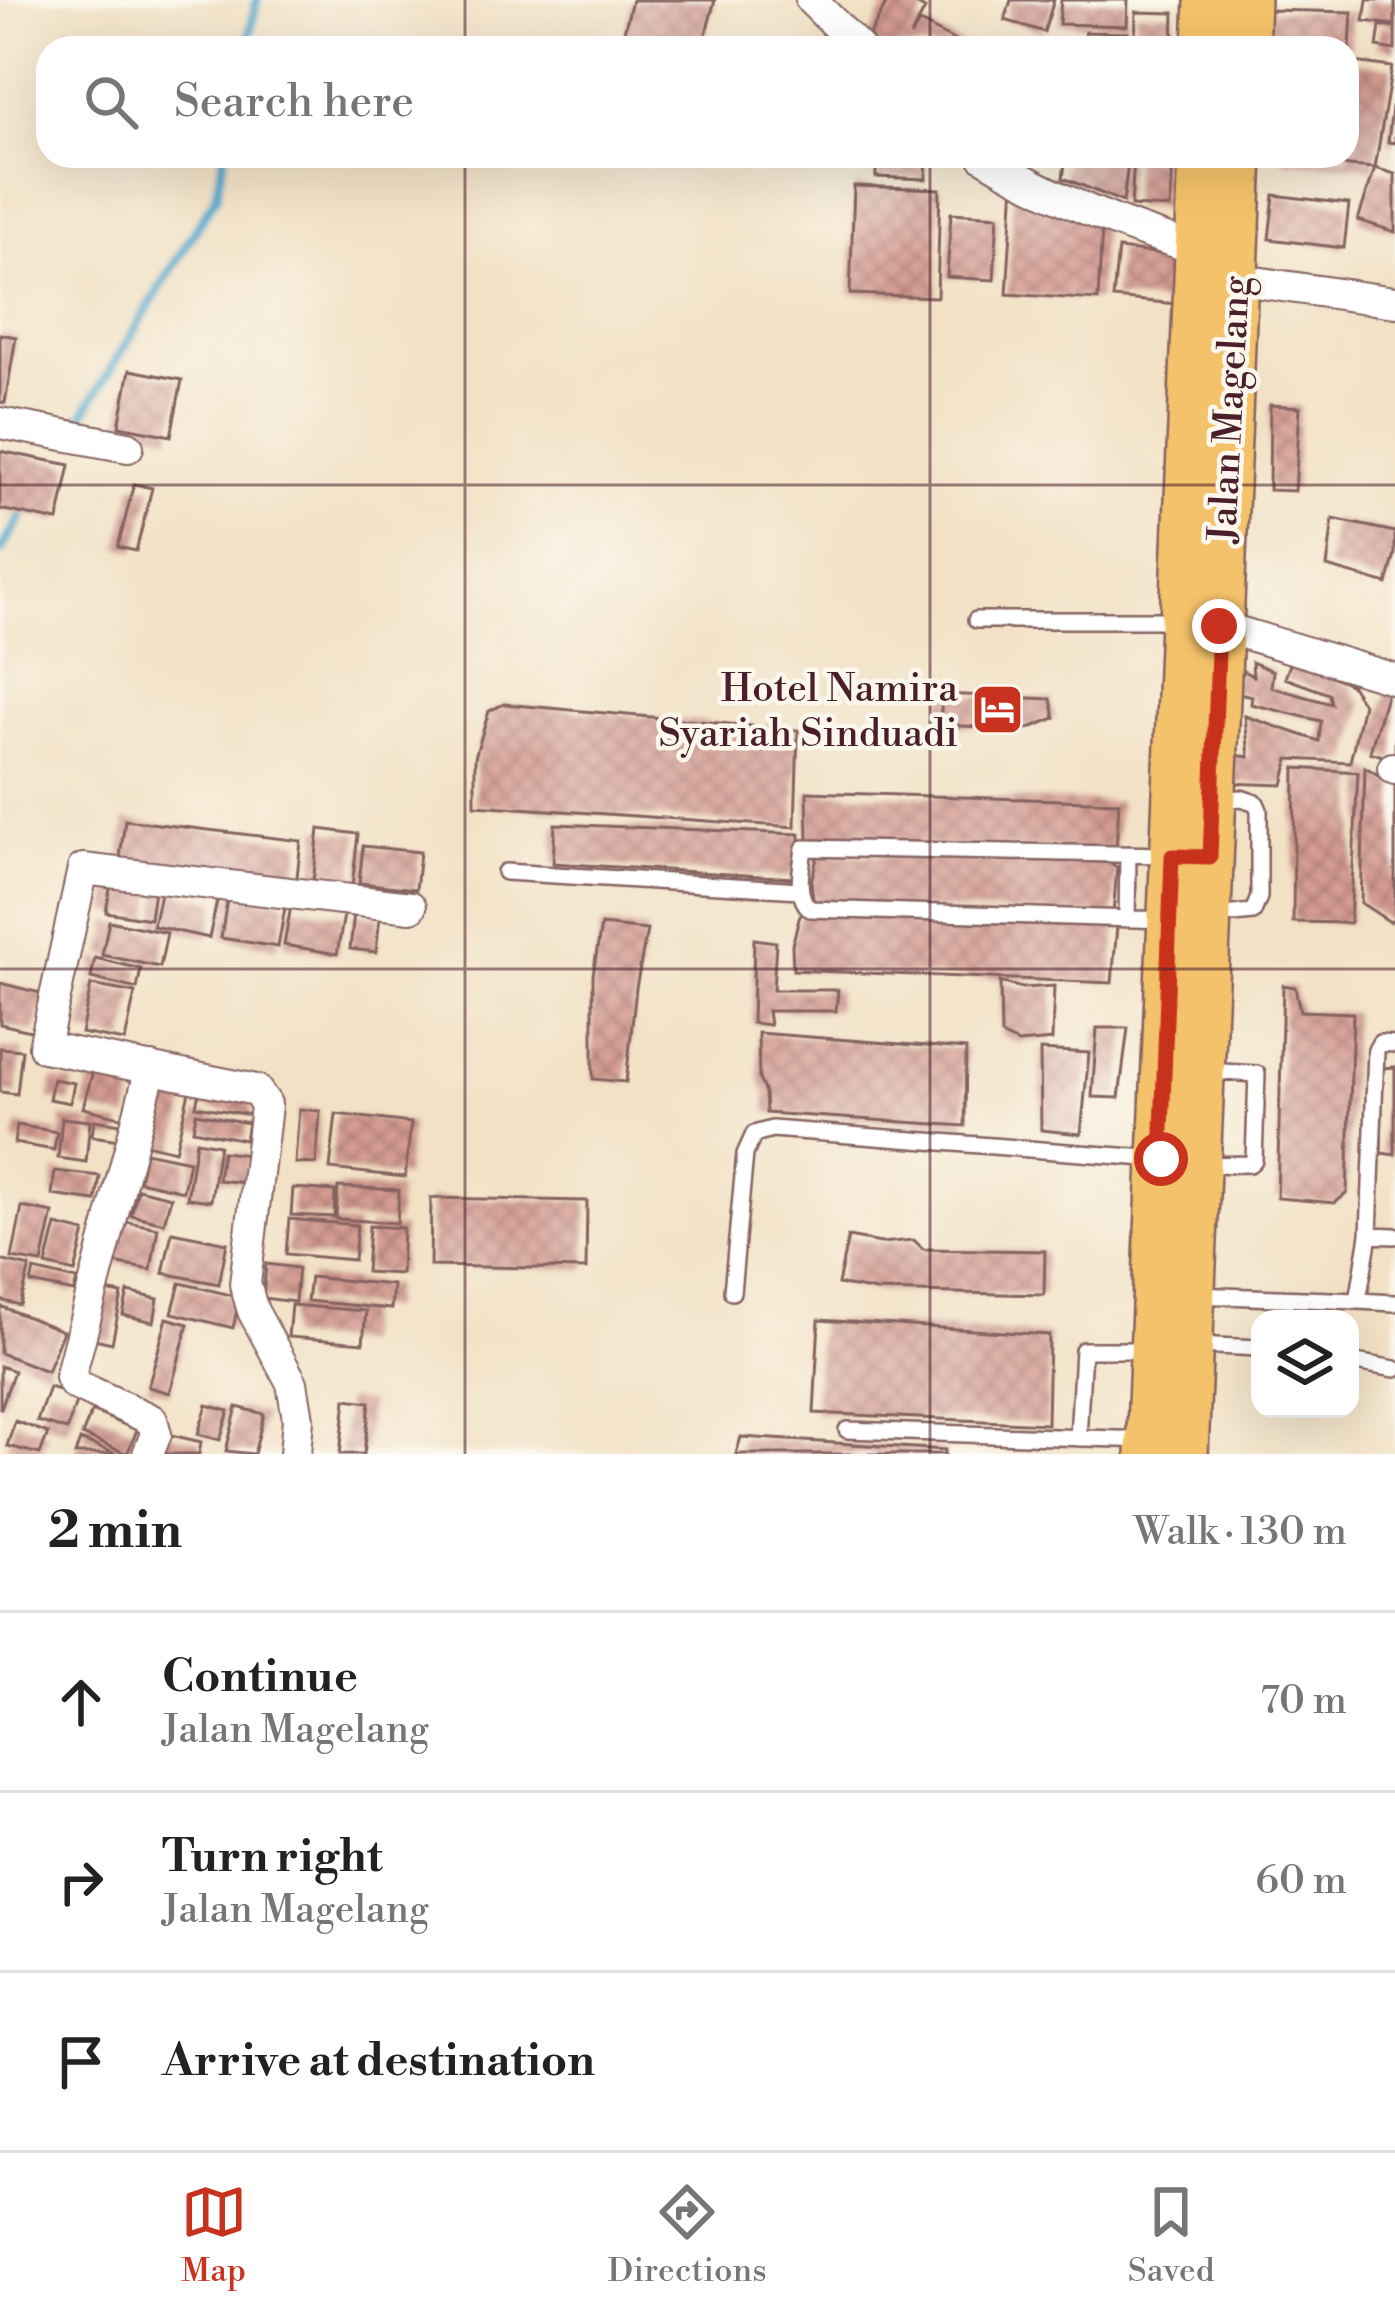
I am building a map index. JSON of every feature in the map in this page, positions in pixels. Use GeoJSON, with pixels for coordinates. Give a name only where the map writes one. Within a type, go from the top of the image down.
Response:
{"type":"FeatureCollection","features":[{"type":"Feature","properties":{"kind":"main road"},"geometry":{"type":"LineString","coordinates":[[1206,36],[1208,0]]}},
{"type":"Feature","properties":{"kind":"main road"},"geometry":{"type":"LineString","coordinates":[[1246,36],[1247,0]]}},
{"type":"Feature","properties":{"kind":"main road","name":"Jalan Magelang"},"geometry":{"type":"LineString","coordinates":[[1170,856],[1211,800],[1201,623],[1201,168]]}},
{"type":"Feature","properties":{"kind":"main road","name":"Jalan Magelang"},"geometry":{"type":"LineString","coordinates":[[1172,1348],[1193,1295],[1179,1162],[1168,918],[1170,856],[1201,623],[1234,279],[1239,168]]}},
{"type":"Feature","properties":{"kind":"main road","name":"Jalan Magelang"},"geometry":{"type":"LineString","coordinates":[[1161,1450],[1172,1348],[1179,1162],[1202,1071],[1168,918]]}},
{"type":"Feature","properties":{"kind":"street"},"geometry":{"type":"LineString","coordinates":[[811,0],[847,36]]}},
{"type":"Feature","properties":{"kind":"street"},"geometry":{"type":"LineString","coordinates":[[1002,168],[1140,232],[1198,250]]}},
{"type":"Feature","properties":{"kind":"street"},"geometry":{"type":"LineString","coordinates":[[1234,279],[1395,302]]}},
{"type":"Feature","properties":{"kind":"street"},"geometry":{"type":"LineString","coordinates":[[0,423],[128,447]]}},
{"type":"Feature","properties":{"kind":"street"},"geometry":{"type":"LineString","coordinates":[[1201,623],[1395,680]]}},
{"type":"Feature","properties":{"kind":"street"},"geometry":{"type":"LineString","coordinates":[[295,1454],[298,1420],[292,1383],[253,1311],[245,1284],[266,1105],[256,1090],[44,1047],[83,869],[411,907]]}},
{"type":"Feature","properties":{"kind":"street"},"geometry":{"type":"LineString","coordinates":[[148,1454],[155,1434],[152,1420],[74,1384],[70,1377],[151,1068]]}},
{"type":"Feature","properties":{"kind":"lane"},"geometry":{"type":"LineString","coordinates":[[976,620],[1201,623]]}},
{"type":"Feature","properties":{"kind":"lane"},"geometry":{"type":"LineString","coordinates":[[1170,856],[804,848],[800,890],[803,904],[810,909],[1168,918],[1253,912],[1258,905],[1261,817],[1256,803],[1241,798],[1211,800]]}},
{"type":"Feature","properties":{"kind":"lane"},"geometry":{"type":"LineString","coordinates":[[505,872],[800,890]]}},
{"type":"Feature","properties":{"kind":"lane"},"geometry":{"type":"LineString","coordinates":[[1358,1301],[1369,1234],[1376,1050],[1378,1044],[1395,1044]]}},
{"type":"Feature","properties":{"kind":"lane"},"geometry":{"type":"LineString","coordinates":[[732,1292],[745,1154],[754,1134],[772,1129],[1179,1162]]}},
{"type":"Feature","properties":{"kind":"lane"},"geometry":{"type":"LineString","coordinates":[[1369,1234],[1395,1235]]}},
{"type":"Feature","properties":{"kind":"lane"},"geometry":{"type":"LineString","coordinates":[[1193,1295],[1395,1303]]}},
{"type":"Feature","properties":{"kind":"lane"},"geometry":{"type":"LineString","coordinates":[[1078,1438],[1083,1350],[1251,1348]]}},
{"type":"Feature","properties":{"kind":"lane"},"geometry":{"type":"LineString","coordinates":[[1359,1363],[1395,1370]]}},
{"type":"Feature","properties":{"kind":"lane"},"geometry":{"type":"LineString","coordinates":[[847,1430],[1078,1438],[1161,1450]]}},
{"type":"Feature","properties":{"kind":"building"},"geometry":{"type":"Polygon","coordinates":[[[632,0],[715,0],[705,36],[623,36],[632,0]]]}},
{"type":"Feature","properties":{"kind":"building"},"geometry":{"type":"Polygon","coordinates":[[[888,0],[908,0],[925,9],[911,36],[869,36],[888,0]]]}},
{"type":"Feature","properties":{"kind":"building"},"geometry":{"type":"Polygon","coordinates":[[[1011,0],[1054,0],[1044,32],[1005,20],[1011,0]]]}},
{"type":"Feature","properties":{"kind":"building"},"geometry":{"type":"Polygon","coordinates":[[[1061,0],[1128,0],[1127,26],[1059,24],[1061,0]]]}},
{"type":"Feature","properties":{"kind":"building"},"geometry":{"type":"Polygon","coordinates":[[[1367,0],[1395,0],[1395,25],[1364,21],[1367,0]]]}},
{"type":"Feature","properties":{"kind":"building"},"geometry":{"type":"Polygon","coordinates":[[[1267,10],[1352,12],[1351,36],[1265,36],[1267,10]]]}},
{"type":"Feature","properties":{"kind":"building"},"geometry":{"type":"Polygon","coordinates":[[[1136,12],[1174,13],[1173,36],[1135,36],[1136,12]]]}},
{"type":"Feature","properties":{"kind":"building"},"geometry":{"type":"Polygon","coordinates":[[[920,22],[946,36],[911,36],[920,22]]]}},
{"type":"Feature","properties":{"kind":"building"},"geometry":{"type":"Polygon","coordinates":[[[1380,26],[1395,28],[1395,50],[1377,47],[1380,26]]]}},
{"type":"Feature","properties":{"kind":"building"},"geometry":{"type":"Polygon","coordinates":[[[1085,32],[1128,33],[1128,36],[1085,36],[1085,32]]]}},
{"type":"Feature","properties":{"kind":"building"},"geometry":{"type":"Polygon","coordinates":[[[1359,63],[1392,67],[1375,168],[1359,167],[1359,63]]]}},
{"type":"Feature","properties":{"kind":"building"},"geometry":{"type":"Polygon","coordinates":[[[1395,108],[1395,143],[1388,142],[1395,108]]]}},
{"type":"Feature","properties":{"kind":"building"},"geometry":{"type":"Polygon","coordinates":[[[876,168],[926,168],[926,179],[876,177],[876,168]]]}},
{"type":"Feature","properties":{"kind":"building"},"geometry":{"type":"Polygon","coordinates":[[[1064,168],[1127,168],[1123,202],[1063,178],[1064,168]]]}},
{"type":"Feature","properties":{"kind":"building"},"geometry":{"type":"Polygon","coordinates":[[[1133,168],[1172,168],[1170,208],[1131,206],[1133,168]]]}},
{"type":"Feature","properties":{"kind":"building"},"geometry":{"type":"Polygon","coordinates":[[[1375,168],[1395,174],[1395,232],[1358,220],[1375,168]]]}},
{"type":"Feature","properties":{"kind":"building"},"geometry":{"type":"Polygon","coordinates":[[[1014,183],[1102,228],[1098,300],[1007,294],[1014,183]]]}},
{"type":"Feature","properties":{"kind":"building"},"geometry":{"type":"Polygon","coordinates":[[[854,186],[940,189],[937,297],[850,294],[854,186]]]}},
{"type":"Feature","properties":{"kind":"building"},"geometry":{"type":"Polygon","coordinates":[[[1274,195],[1349,204],[1344,248],[1269,239],[1274,195]]]}},
{"type":"Feature","properties":{"kind":"building"},"geometry":{"type":"Polygon","coordinates":[[[951,213],[998,216],[994,280],[947,277],[951,213]]]}},
{"type":"Feature","properties":{"kind":"building"},"geometry":{"type":"Polygon","coordinates":[[[1118,249],[1182,256],[1177,304],[1113,298],[1118,249]]]}},
{"type":"Feature","properties":{"kind":"building"},"geometry":{"type":"Polygon","coordinates":[[[0,334],[16,337],[5,403],[0,402],[0,334]]]}},
{"type":"Feature","properties":{"kind":"building"},"geometry":{"type":"Polygon","coordinates":[[[130,370],[182,380],[171,436],[119,426],[130,370]]]}},
{"type":"Feature","properties":{"kind":"building"},"geometry":{"type":"Polygon","coordinates":[[[1270,405],[1300,407],[1295,491],[1269,490],[1270,405]]]}},
{"type":"Feature","properties":{"kind":"building"},"geometry":{"type":"Polygon","coordinates":[[[0,451],[70,465],[58,521],[0,509],[0,451]]]}},
{"type":"Feature","properties":{"kind":"building"},"geometry":{"type":"Polygon","coordinates":[[[134,484],[152,488],[136,551],[118,547],[134,484]]]}},
{"type":"Feature","properties":{"kind":"building"},"geometry":{"type":"Polygon","coordinates":[[[1333,519],[1395,532],[1387,584],[1327,567],[1333,519]]]}},
{"type":"Feature","properties":{"kind":"building"},"geometry":{"type":"Polygon","coordinates":[[[1292,659],[1350,684],[1363,704],[1350,762],[1289,759],[1283,785],[1226,783],[1227,754],[1249,757],[1245,716],[1319,741],[1321,721],[1251,704],[1252,696],[1234,692],[1233,666],[1253,676],[1252,662],[1273,671],[1271,687],[1331,704],[1329,694],[1285,678],[1292,659]]]}},
{"type":"Feature","properties":{"kind":"building"},"geometry":{"type":"Polygon","coordinates":[[[1389,684],[1395,685],[1395,760],[1370,752],[1389,684]]]}},
{"type":"Feature","properties":{"kind":"building","name":"Hotel Namira Syariah Sinduadi"},"geometry":{"type":"Polygon","coordinates":[[[942,694],[1051,699],[1055,718],[1027,729],[940,725],[942,694]]]}},
{"type":"Feature","properties":{"kind":"building"},"geometry":{"type":"Polygon","coordinates":[[[504,704],[798,730],[795,827],[475,805],[475,757],[489,711],[504,704]]]}},
{"type":"Feature","properties":{"kind":"building"},"geometry":{"type":"Polygon","coordinates":[[[1365,767],[1385,779],[1395,779],[1395,920],[1390,922],[1361,903],[1365,767]]]}},
{"type":"Feature","properties":{"kind":"building"},"geometry":{"type":"Polygon","coordinates":[[[1295,768],[1358,772],[1350,923],[1293,922],[1295,768]]]}},
{"type":"Feature","properties":{"kind":"building"},"geometry":{"type":"Polygon","coordinates":[[[807,792],[1119,802],[1116,851],[808,841],[807,792]]]}},
{"type":"Feature","properties":{"kind":"building"},"geometry":{"type":"Polygon","coordinates":[[[125,820],[301,841],[296,886],[119,865],[125,820]]]}},
{"type":"Feature","properties":{"kind":"building"},"geometry":{"type":"Polygon","coordinates":[[[555,824],[800,834],[800,847],[795,878],[553,863],[555,824]]]}},
{"type":"Feature","properties":{"kind":"building"},"geometry":{"type":"Polygon","coordinates":[[[319,829],[358,834],[352,887],[313,882],[319,829]]]}},
{"type":"Feature","properties":{"kind":"building"},"geometry":{"type":"Polygon","coordinates":[[[363,846],[420,852],[416,889],[359,883],[363,846]]]}},
{"type":"Feature","properties":{"kind":"building"},"geometry":{"type":"Polygon","coordinates":[[[818,854],[1106,862],[1117,867],[1113,915],[814,906],[811,882],[818,854]]]}},
{"type":"Feature","properties":{"kind":"building"},"geometry":{"type":"Polygon","coordinates":[[[111,883],[154,890],[150,919],[106,912],[111,883]]]}},
{"type":"Feature","properties":{"kind":"building"},"geometry":{"type":"Polygon","coordinates":[[[161,889],[217,901],[209,938],[153,926],[161,889]]]}},
{"type":"Feature","properties":{"kind":"building"},"geometry":{"type":"Polygon","coordinates":[[[228,893],[286,902],[278,947],[221,938],[228,893]]]}},
{"type":"Feature","properties":{"kind":"building"},"geometry":{"type":"Polygon","coordinates":[[[291,906],[344,915],[337,954],[284,945],[291,906]]]}},
{"type":"Feature","properties":{"kind":"building"},"geometry":{"type":"Polygon","coordinates":[[[824,911],[1106,921],[1117,926],[1112,983],[793,970],[792,945],[800,915],[824,911]]]}},
{"type":"Feature","properties":{"kind":"building"},"geometry":{"type":"Polygon","coordinates":[[[354,913],[380,916],[376,952],[350,949],[354,913]]]}},
{"type":"Feature","properties":{"kind":"building"},"geometry":{"type":"Polygon","coordinates":[[[109,921],[167,933],[160,967],[102,955],[109,921]]]}},
{"type":"Feature","properties":{"kind":"building"},"geometry":{"type":"Polygon","coordinates":[[[601,925],[647,930],[626,1082],[593,1079],[593,975],[601,925]]]}},
{"type":"Feature","properties":{"kind":"building"},"geometry":{"type":"Polygon","coordinates":[[[754,939],[776,942],[773,990],[838,990],[836,1011],[768,1011],[770,1025],[752,1023],[754,939]]]}},
{"type":"Feature","properties":{"kind":"building"},"geometry":{"type":"Polygon","coordinates":[[[95,958],[141,969],[137,989],[91,978],[95,958]]]}},
{"type":"Feature","properties":{"kind":"building"},"geometry":{"type":"Polygon","coordinates":[[[1000,982],[1022,988],[1054,986],[1052,1040],[1018,1043],[1001,1035],[1000,982]]]}},
{"type":"Feature","properties":{"kind":"building"},"geometry":{"type":"Polygon","coordinates":[[[0,983],[44,994],[35,1032],[0,1024],[0,983]]]}},
{"type":"Feature","properties":{"kind":"building"},"geometry":{"type":"Polygon","coordinates":[[[91,985],[135,993],[125,1041],[81,1033],[91,985]]]}},
{"type":"Feature","properties":{"kind":"building"},"geometry":{"type":"Polygon","coordinates":[[[1283,985],[1295,987],[1300,1011],[1353,1013],[1347,1193],[1335,1203],[1277,1198],[1283,985]]]}},
{"type":"Feature","properties":{"kind":"building"},"geometry":{"type":"Polygon","coordinates":[[[1097,1028],[1128,1028],[1119,1098],[1092,1097],[1097,1028]]]}},
{"type":"Feature","properties":{"kind":"building"},"geometry":{"type":"Polygon","coordinates":[[[758,1033],[966,1049],[965,1126],[766,1113],[758,1033]]]}},
{"type":"Feature","properties":{"kind":"building"},"geometry":{"type":"Polygon","coordinates":[[[0,1048],[22,1050],[17,1094],[0,1092],[0,1048]]]}},
{"type":"Feature","properties":{"kind":"building"},"geometry":{"type":"Polygon","coordinates":[[[1040,1050],[1089,1053],[1081,1134],[1041,1130],[1040,1050]]]}},
{"type":"Feature","properties":{"kind":"building"},"geometry":{"type":"Polygon","coordinates":[[[95,1063],[138,1074],[128,1119],[83,1108],[95,1063]]]}},
{"type":"Feature","properties":{"kind":"building"},"geometry":{"type":"Polygon","coordinates":[[[1395,1067],[1395,1155],[1381,1153],[1383,1068],[1395,1067]]]}},
{"type":"Feature","properties":{"kind":"building"},"geometry":{"type":"Polygon","coordinates":[[[53,1079],[74,1083],[70,1103],[49,1099],[53,1079]]]}},
{"type":"Feature","properties":{"kind":"building"},"geometry":{"type":"Polygon","coordinates":[[[158,1085],[189,1092],[175,1151],[145,1144],[158,1085]]]}},
{"type":"Feature","properties":{"kind":"building"},"geometry":{"type":"Polygon","coordinates":[[[200,1087],[254,1096],[251,1115],[196,1106],[200,1087]]]}},
{"type":"Feature","properties":{"kind":"building"},"geometry":{"type":"Polygon","coordinates":[[[299,1109],[320,1111],[316,1164],[295,1163],[299,1109]]]}},
{"type":"Feature","properties":{"kind":"building"},"geometry":{"type":"Polygon","coordinates":[[[196,1113],[248,1123],[245,1140],[193,1130],[196,1113]]]}},
{"type":"Feature","properties":{"kind":"building"},"geometry":{"type":"Polygon","coordinates":[[[336,1114],[411,1123],[405,1177],[330,1169],[336,1114]]]}},
{"type":"Feature","properties":{"kind":"building"},"geometry":{"type":"Polygon","coordinates":[[[62,1118],[90,1121],[86,1162],[58,1158],[62,1118]]]}},
{"type":"Feature","properties":{"kind":"building"},"geometry":{"type":"Polygon","coordinates":[[[94,1120],[121,1124],[119,1140],[92,1136],[94,1120]]]}},
{"type":"Feature","properties":{"kind":"building"},"geometry":{"type":"Polygon","coordinates":[[[17,1125],[57,1132],[54,1150],[14,1143],[17,1125]]]}},
{"type":"Feature","properties":{"kind":"building"},"geometry":{"type":"Polygon","coordinates":[[[196,1141],[219,1145],[211,1201],[187,1198],[196,1141]]]}},
{"type":"Feature","properties":{"kind":"building"},"geometry":{"type":"Polygon","coordinates":[[[145,1152],[189,1161],[183,1191],[139,1181],[145,1152]]]}},
{"type":"Feature","properties":{"kind":"building"},"geometry":{"type":"Polygon","coordinates":[[[222,1152],[249,1155],[245,1183],[218,1180],[222,1152]]]}},
{"type":"Feature","properties":{"kind":"building"},"geometry":{"type":"Polygon","coordinates":[[[55,1171],[100,1176],[96,1201],[52,1195],[55,1171]]]}},
{"type":"Feature","properties":{"kind":"building"},"geometry":{"type":"Polygon","coordinates":[[[338,1187],[399,1190],[397,1223],[336,1219],[338,1187]]]}},
{"type":"Feature","properties":{"kind":"building"},"geometry":{"type":"Polygon","coordinates":[[[293,1188],[335,1191],[334,1217],[291,1215],[293,1188]]]}},
{"type":"Feature","properties":{"kind":"building"},"geometry":{"type":"Polygon","coordinates":[[[138,1189],[171,1197],[164,1223],[131,1215],[138,1189]]]}},
{"type":"Feature","properties":{"kind":"building"},"geometry":{"type":"Polygon","coordinates":[[[431,1198],[587,1201],[586,1269],[430,1266],[431,1198]]]}},
{"type":"Feature","properties":{"kind":"building"},"geometry":{"type":"Polygon","coordinates":[[[22,1207],[53,1213],[42,1263],[12,1258],[22,1207]]]}},
{"type":"Feature","properties":{"kind":"building"},"geometry":{"type":"Polygon","coordinates":[[[289,1219],[357,1225],[354,1260],[286,1254],[289,1219]]]}},
{"type":"Feature","properties":{"kind":"building"},"geometry":{"type":"Polygon","coordinates":[[[122,1221],[158,1228],[151,1270],[114,1263],[122,1221]]]}},
{"type":"Feature","properties":{"kind":"building"},"geometry":{"type":"Polygon","coordinates":[[[56,1225],[85,1232],[75,1272],[46,1265],[56,1225]]]}},
{"type":"Feature","properties":{"kind":"building"},"geometry":{"type":"Polygon","coordinates":[[[369,1226],[403,1228],[401,1274],[366,1272],[369,1226]]]}},
{"type":"Feature","properties":{"kind":"building"},"geometry":{"type":"Polygon","coordinates":[[[172,1232],[227,1243],[219,1284],[163,1273],[172,1232]]]}},
{"type":"Feature","properties":{"kind":"building"},"geometry":{"type":"Polygon","coordinates":[[[848,1237],[881,1243],[914,1240],[923,1249],[1045,1251],[1044,1295],[876,1291],[838,1284],[848,1237]]]}},
{"type":"Feature","properties":{"kind":"building"},"geometry":{"type":"Polygon","coordinates":[[[0,1260],[30,1267],[20,1305],[0,1300],[0,1260]]]}},
{"type":"Feature","properties":{"kind":"building"},"geometry":{"type":"Polygon","coordinates":[[[266,1264],[298,1268],[295,1302],[263,1298],[266,1264]]]}},
{"type":"Feature","properties":{"kind":"building"},"geometry":{"type":"Polygon","coordinates":[[[34,1270],[77,1280],[74,1292],[31,1283],[34,1270]]]}},
{"type":"Feature","properties":{"kind":"building"},"geometry":{"type":"Polygon","coordinates":[[[310,1277],[393,1285],[391,1309],[307,1301],[310,1277]]]}},
{"type":"Feature","properties":{"kind":"building"},"geometry":{"type":"Polygon","coordinates":[[[180,1283],[240,1297],[233,1328],[172,1313],[180,1283]]]}},
{"type":"Feature","properties":{"kind":"building"},"geometry":{"type":"Polygon","coordinates":[[[100,1290],[122,1294],[112,1343],[90,1338],[100,1290]]]}},
{"type":"Feature","properties":{"kind":"building"},"geometry":{"type":"Polygon","coordinates":[[[128,1292],[158,1299],[154,1322],[123,1315],[128,1292]]]}},
{"type":"Feature","properties":{"kind":"building"},"geometry":{"type":"Polygon","coordinates":[[[291,1305],[366,1311],[363,1343],[288,1337],[291,1305]]]}},
{"type":"Feature","properties":{"kind":"building"},"geometry":{"type":"Polygon","coordinates":[[[0,1306],[63,1331],[47,1371],[0,1353],[0,1306]]]}},
{"type":"Feature","properties":{"kind":"building"},"geometry":{"type":"Polygon","coordinates":[[[167,1318],[188,1324],[170,1393],[148,1387],[167,1318]]]}},
{"type":"Feature","properties":{"kind":"building"},"geometry":{"type":"Polygon","coordinates":[[[819,1320],[1049,1335],[1047,1424],[814,1413],[819,1320]]]}},
{"type":"Feature","properties":{"kind":"building"},"geometry":{"type":"Polygon","coordinates":[[[0,1366],[14,1371],[1,1408],[0,1408],[0,1366]]]}},
{"type":"Feature","properties":{"kind":"building"},"geometry":{"type":"Polygon","coordinates":[[[49,1387],[78,1396],[67,1430],[37,1421],[49,1387]]]}},
{"type":"Feature","properties":{"kind":"building"},"geometry":{"type":"Polygon","coordinates":[[[346,1399],[370,1402],[364,1454],[340,1454],[346,1399]]]}},
{"type":"Feature","properties":{"kind":"building"},"geometry":{"type":"Polygon","coordinates":[[[207,1405],[229,1411],[220,1440],[198,1434],[207,1405]]]}},
{"type":"Feature","properties":{"kind":"building"},"geometry":{"type":"Polygon","coordinates":[[[237,1407],[264,1414],[254,1454],[226,1451],[237,1407]]]}},
{"type":"Feature","properties":{"kind":"building"},"geometry":{"type":"Polygon","coordinates":[[[92,1411],[137,1430],[127,1454],[82,1435],[92,1411]]]}},
{"type":"Feature","properties":{"kind":"building"},"geometry":{"type":"Polygon","coordinates":[[[15,1421],[48,1433],[40,1454],[7,1446],[15,1421]]]}},
{"type":"Feature","properties":{"kind":"building"},"geometry":{"type":"Polygon","coordinates":[[[167,1434],[201,1442],[199,1454],[162,1454],[167,1434]]]}},
{"type":"Feature","properties":{"kind":"building"},"geometry":{"type":"Polygon","coordinates":[[[741,1437],[945,1450],[945,1454],[736,1454],[741,1437]]]}},
{"type":"Feature","properties":{"kind":"building"},"geometry":{"type":"Polygon","coordinates":[[[80,1440],[116,1454],[75,1454],[80,1440]]]}},
{"type":"Feature","properties":{"kind":"waterway"},"geometry":{"type":"LineString","coordinates":[[250,36],[257,0]]}},
{"type":"Feature","properties":{"kind":"waterway"},"geometry":{"type":"LineString","coordinates":[[75,428],[216,196],[222,168]]}},
{"type":"Feature","properties":{"kind":"waterway"},"geometry":{"type":"LineString","coordinates":[[0,552],[29,504]]}},
{"type":"Feature","properties":{"kind":"place","name":"Hotel Namira Syariah Sinduadi"},"geometry":{"type":"Point","coordinates":[997,709]}},
{"type":"Feature","properties":{"kind":"route"},"geometry":{"type":"LineString","coordinates":[[1161,1159],[1172,856],[1210,857],[1219,626]]}}]}
